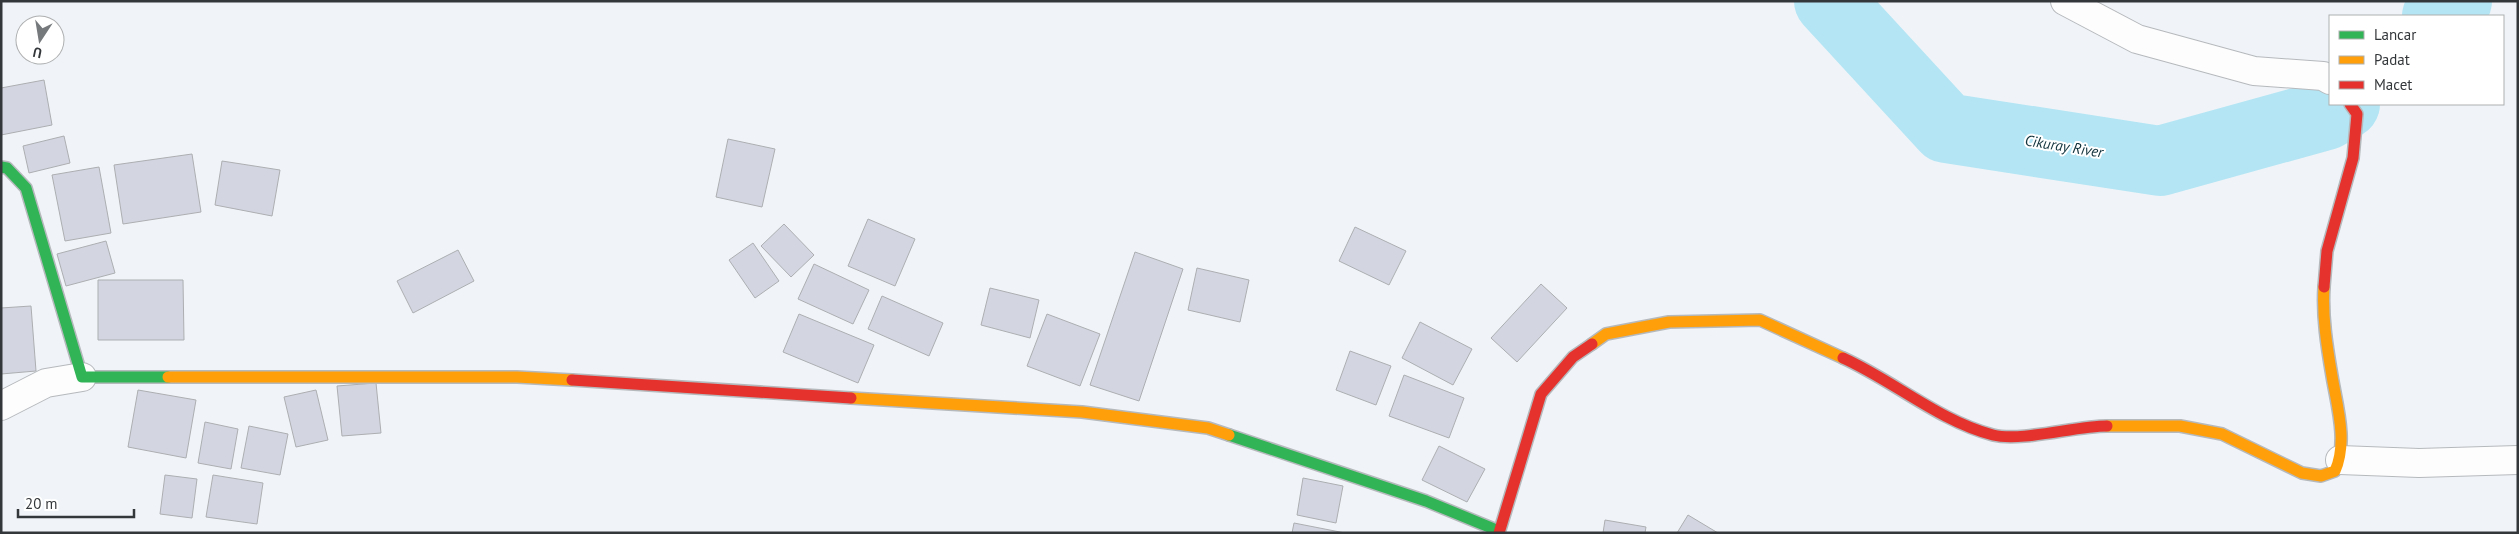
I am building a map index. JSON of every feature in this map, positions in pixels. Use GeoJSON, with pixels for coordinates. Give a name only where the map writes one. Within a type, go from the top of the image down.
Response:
{"type":"FeatureCollection","features":[{"type":"Feature","properties":{"kind":"street"},"geometry":{"type":"LineString","coordinates":[[2065,1],[2137,39],[2254,71],[2323,76],[2329,79]]}},
{"type":"Feature","properties":{"kind":"street"},"geometry":{"type":"LineString","coordinates":[[1,406],[46,383],[82,377],[517,377],[1082,412],[1208,428],[1426,501],[1499,532],[1540,394],[1573,357],[1606,334],[1669,322],[1760,320],[1850,361],[1949,417],[1994,435],[2027,435],[2095,426],[2180,426],[2222,434],[2302,473],[2320,476],[2335,471],[2340,460],[2340,428],[2331,373],[2323,303],[2327,251],[2353,158],[2357,114],[2351,105]]}},
{"type":"Feature","properties":{"kind":"street"},"geometry":{"type":"LineString","coordinates":[[1,167],[7,168],[26,188],[82,377]]}},
{"type":"Feature","properties":{"kind":"street"},"geometry":{"type":"LineString","coordinates":[[2340,460],[2419,462],[2518,460]]}},
{"type":"Feature","properties":{"kind":"building"},"geometry":{"type":"Polygon","coordinates":[[[44,80],[52,125],[1,135],[1,88],[44,80]]]}},
{"type":"Feature","properties":{"kind":"building"},"geometry":{"type":"Polygon","coordinates":[[[64,136],[70,163],[29,173],[23,146],[64,136]]]}},
{"type":"Feature","properties":{"kind":"building"},"geometry":{"type":"Polygon","coordinates":[[[728,139],[775,149],[762,207],[716,197],[728,139]]]}},
{"type":"Feature","properties":{"kind":"building"},"geometry":{"type":"Polygon","coordinates":[[[192,154],[201,212],[123,224],[114,165],[192,154]]]}},
{"type":"Feature","properties":{"kind":"building"},"geometry":{"type":"Polygon","coordinates":[[[222,161],[280,170],[272,216],[215,205],[222,161]]]}},
{"type":"Feature","properties":{"kind":"building"},"geometry":{"type":"Polygon","coordinates":[[[99,167],[111,233],[65,241],[52,175],[99,167]]]}},
{"type":"Feature","properties":{"kind":"building"},"geometry":{"type":"Polygon","coordinates":[[[868,219],[915,239],[895,286],[848,266],[868,219]]]}},
{"type":"Feature","properties":{"kind":"building"},"geometry":{"type":"Polygon","coordinates":[[[784,224],[814,255],[791,277],[761,246],[784,224]]]}},
{"type":"Feature","properties":{"kind":"building"},"geometry":{"type":"Polygon","coordinates":[[[1355,227],[1406,251],[1389,285],[1339,261],[1355,227]]]}},
{"type":"Feature","properties":{"kind":"building"},"geometry":{"type":"Polygon","coordinates":[[[106,241],[115,273],[66,286],[57,254],[106,241]]]}},
{"type":"Feature","properties":{"kind":"building"},"geometry":{"type":"Polygon","coordinates":[[[753,243],[779,281],[755,298],[729,260],[753,243]]]}},
{"type":"Feature","properties":{"kind":"building"},"geometry":{"type":"Polygon","coordinates":[[[458,250],[474,281],[413,313],[397,281],[458,250]]]}},
{"type":"Feature","properties":{"kind":"building"},"geometry":{"type":"Polygon","coordinates":[[[1135,252],[1183,269],[1139,401],[1090,385],[1135,252]]]}},
{"type":"Feature","properties":{"kind":"building"},"geometry":{"type":"Polygon","coordinates":[[[814,264],[869,290],[853,324],[798,299],[814,264]]]}},
{"type":"Feature","properties":{"kind":"building"},"geometry":{"type":"Polygon","coordinates":[[[1197,268],[1249,280],[1240,322],[1188,310],[1197,268]]]}},
{"type":"Feature","properties":{"kind":"building"},"geometry":{"type":"Polygon","coordinates":[[[98,280],[183,280],[184,340],[98,340],[98,280]]]}},
{"type":"Feature","properties":{"kind":"building"},"geometry":{"type":"Polygon","coordinates":[[[1541,284],[1567,308],[1517,362],[1491,338],[1541,284]]]}},
{"type":"Feature","properties":{"kind":"building"},"geometry":{"type":"Polygon","coordinates":[[[990,288],[1039,300],[1030,338],[981,325],[990,288]]]}},
{"type":"Feature","properties":{"kind":"building"},"geometry":{"type":"Polygon","coordinates":[[[882,296],[943,323],[929,356],[868,329],[882,296]]]}},
{"type":"Feature","properties":{"kind":"building"},"geometry":{"type":"Polygon","coordinates":[[[31,306],[36,371],[1,374],[1,308],[31,306]]]}},
{"type":"Feature","properties":{"kind":"building"},"geometry":{"type":"Polygon","coordinates":[[[799,314],[874,345],[858,383],[783,352],[799,314]]]}},
{"type":"Feature","properties":{"kind":"building"},"geometry":{"type":"Polygon","coordinates":[[[1047,314],[1100,334],[1080,386],[1027,366],[1047,314]]]}},
{"type":"Feature","properties":{"kind":"building"},"geometry":{"type":"Polygon","coordinates":[[[1420,322],[1472,349],[1453,385],[1402,358],[1420,322]]]}},
{"type":"Feature","properties":{"kind":"building"},"geometry":{"type":"Polygon","coordinates":[[[1350,351],[1391,366],[1376,405],[1336,390],[1350,351]]]}},
{"type":"Feature","properties":{"kind":"building"},"geometry":{"type":"Polygon","coordinates":[[[1404,375],[1464,398],[1449,438],[1389,416],[1404,375]]]}},
{"type":"Feature","properties":{"kind":"building"},"geometry":{"type":"Polygon","coordinates":[[[376,383],[381,433],[342,436],[337,386],[376,383]]]}},
{"type":"Feature","properties":{"kind":"building"},"geometry":{"type":"Polygon","coordinates":[[[138,390],[196,400],[186,458],[128,447],[138,390]]]}},
{"type":"Feature","properties":{"kind":"building"},"geometry":{"type":"Polygon","coordinates":[[[316,390],[328,440],[296,447],[284,397],[316,390]]]}},
{"type":"Feature","properties":{"kind":"building"},"geometry":{"type":"Polygon","coordinates":[[[205,422],[238,429],[231,469],[198,463],[205,422]]]}},
{"type":"Feature","properties":{"kind":"building"},"geometry":{"type":"Polygon","coordinates":[[[249,426],[288,434],[280,475],[241,468],[249,426]]]}},
{"type":"Feature","properties":{"kind":"building"},"geometry":{"type":"Polygon","coordinates":[[[1439,446],[1485,469],[1467,502],[1422,480],[1439,446]]]}},
{"type":"Feature","properties":{"kind":"building"},"geometry":{"type":"Polygon","coordinates":[[[165,475],[197,479],[192,518],[160,514],[165,475]]]}},
{"type":"Feature","properties":{"kind":"building"},"geometry":{"type":"Polygon","coordinates":[[[213,475],[263,483],[257,524],[206,517],[213,475]]]}},
{"type":"Feature","properties":{"kind":"building"},"geometry":{"type":"Polygon","coordinates":[[[1303,478],[1343,486],[1336,523],[1297,515],[1303,478]]]}},
{"type":"Feature","properties":{"kind":"building"},"geometry":{"type":"Polygon","coordinates":[[[1688,515],[1718,533],[1677,533],[1688,515]]]}},
{"type":"Feature","properties":{"kind":"building"},"geometry":{"type":"Polygon","coordinates":[[[1605,520],[1646,527],[1645,533],[1603,533],[1605,520]]]}},
{"type":"Feature","properties":{"kind":"building"},"geometry":{"type":"Polygon","coordinates":[[[1294,523],[1345,533],[1292,533],[1294,523]]]}},
{"type":"Feature","properties":{"kind":"waterway","name":"Cikuray River"},"geometry":{"type":"LineString","coordinates":[[1829,1],[1946,128],[2160,161],[2326,115],[2343,105]]}},
{"type":"Feature","properties":{"kind":"waterway","name":"Cikuray River"},"geometry":{"type":"LineString","coordinates":[[2438,15],[2457,1]]}},
{"type":"Feature","properties":{"kind":"traffic: fast"},"geometry":{"type":"LineString","coordinates":[[1,167],[7,168],[26,188],[82,377],[168,377]]}},
{"type":"Feature","properties":{"kind":"traffic: fast"},"geometry":{"type":"LineString","coordinates":[[1229,435],[1426,501],[1499,531]]}},
{"type":"Feature","properties":{"kind":"traffic: slow"},"geometry":{"type":"LineString","coordinates":[[2107,426],[2180,426],[2222,434],[2302,473],[2321,476],[2335,471],[2339,460],[2341,436],[2339,412],[2325,332],[2324,287]]}},
{"type":"Feature","properties":{"kind":"traffic: slow"},"geometry":{"type":"LineString","coordinates":[[1592,344],[1606,334],[1669,322],[1760,320],[1843,358]]}},
{"type":"Feature","properties":{"kind":"traffic: slow"},"geometry":{"type":"LineString","coordinates":[[168,377],[517,377],[572,380]]}},
{"type":"Feature","properties":{"kind":"traffic: slow"},"geometry":{"type":"LineString","coordinates":[[851,398],[1082,412],[1208,428],[1229,435]]}},
{"type":"Feature","properties":{"kind":"traffic: jam"},"geometry":{"type":"LineString","coordinates":[[2324,287],[2327,251],[2353,158],[2357,114],[2351,105]]}},
{"type":"Feature","properties":{"kind":"traffic: jam"},"geometry":{"type":"LineString","coordinates":[[1499,533],[1541,394],[1573,357],[1592,344]]}},
{"type":"Feature","properties":{"kind":"traffic: jam"},"geometry":{"type":"LineString","coordinates":[[1843,358],[1862,367],[1935,411],[1973,429],[1993,435],[2019,437],[2107,426]]}},
{"type":"Feature","properties":{"kind":"traffic: jam"},"geometry":{"type":"LineString","coordinates":[[572,380],[851,398]]}}]}
